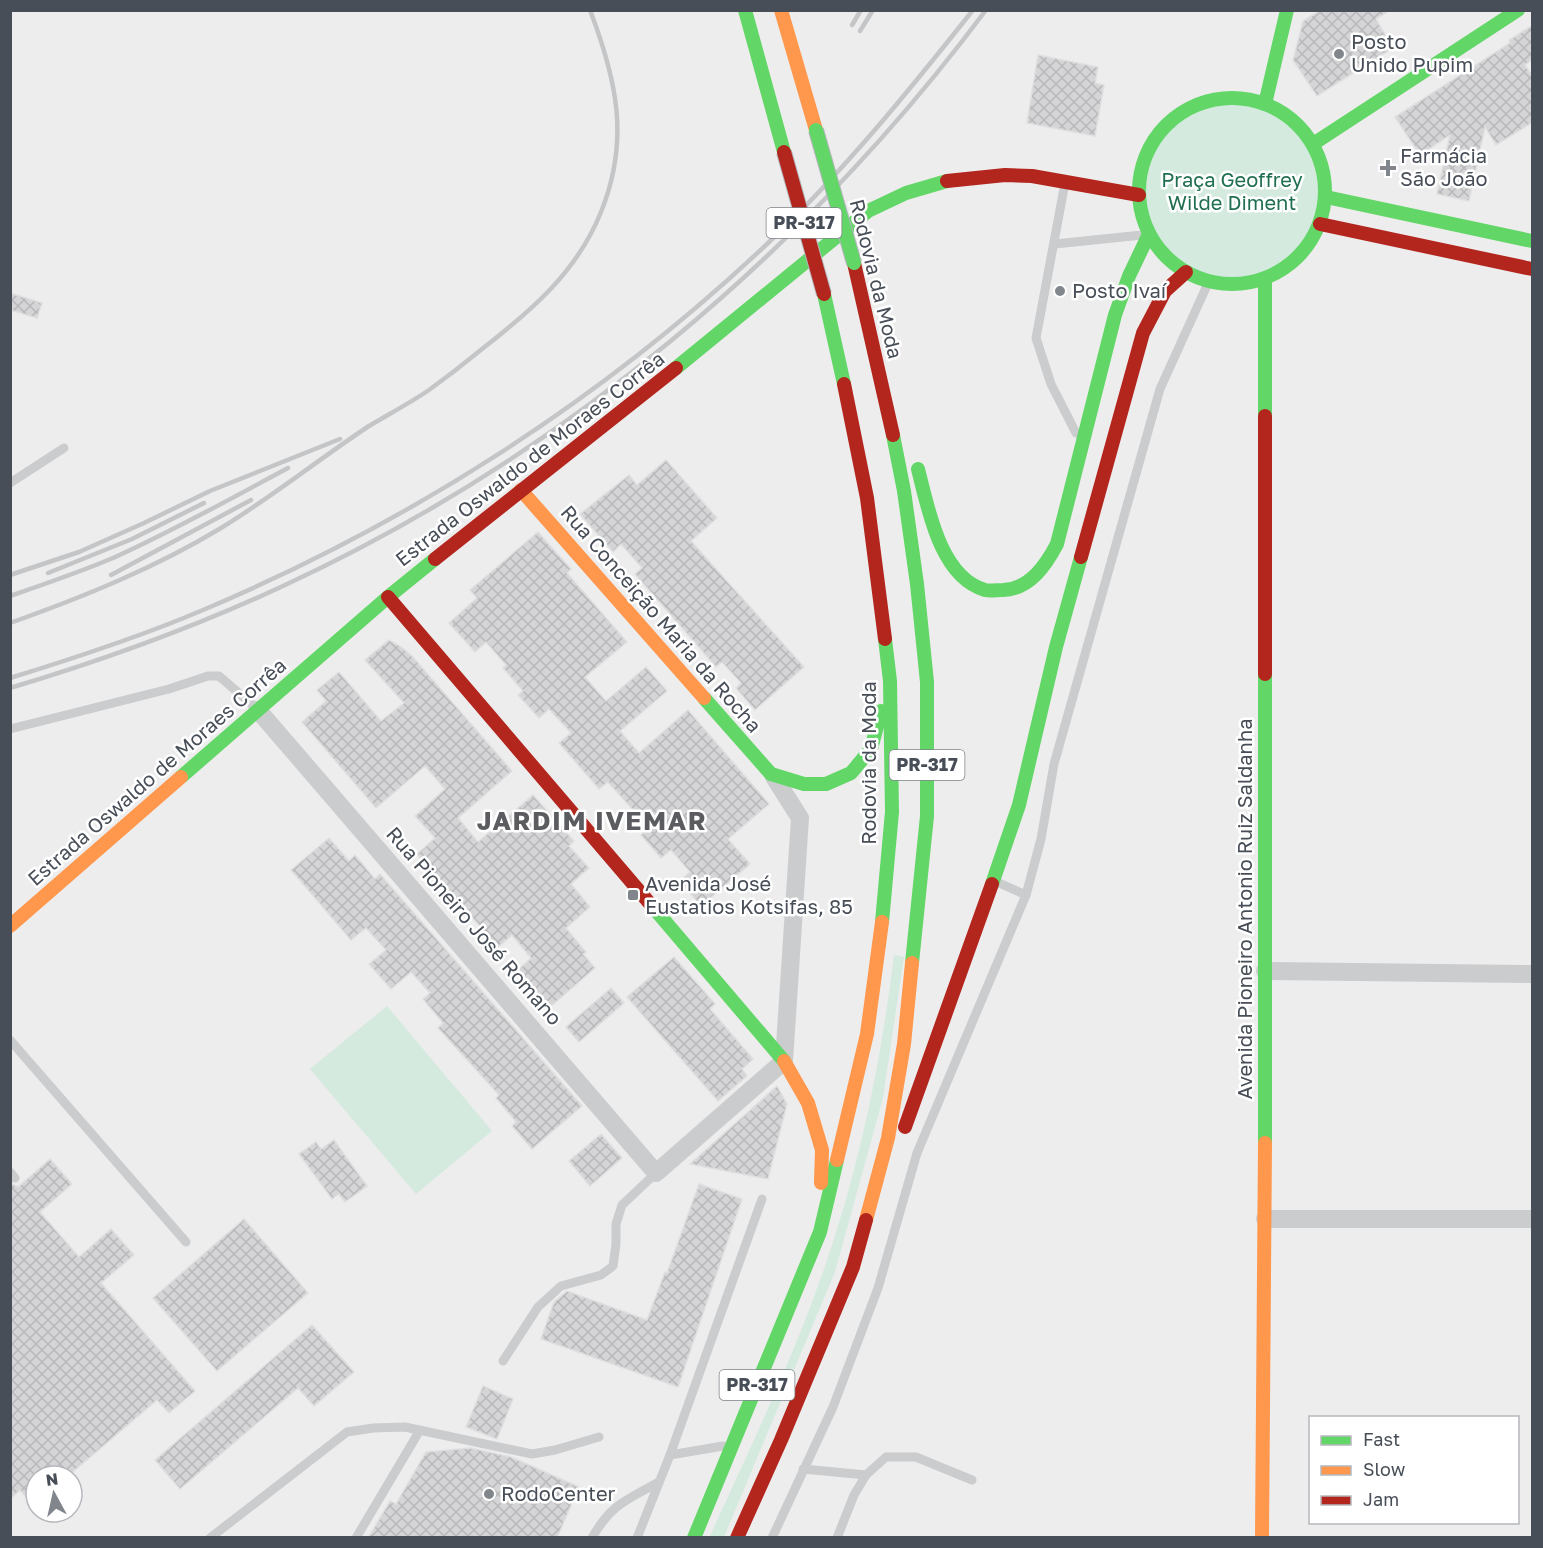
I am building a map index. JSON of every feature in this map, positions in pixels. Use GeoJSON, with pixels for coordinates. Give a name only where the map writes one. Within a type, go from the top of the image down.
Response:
{"type":"FeatureCollection","features":[{"type":"Feature","properties":{"kind":"main road","name":"Rodovia da Moda"},"geometry":{"type":"LineString","coordinates":[[694,1538],[820,1232],[867,1034],[882,921],[892,812],[890,681],[867,498],[854,427],[824,294],[745,10]]}},
{"type":"Feature","properties":{"kind":"main road","name":"Rodovia da Moda"},"geometry":{"type":"LineString","coordinates":[[736,1538],[782,1440],[854,1267],[888,1138],[904,1044],[927,805],[927,682],[904,491],[865,306],[782,10]]}},
{"type":"Feature","properties":{"kind":"main road"},"geometry":{"type":"LineString","coordinates":[[1265,104],[1287,10]]}},
{"type":"Feature","properties":{"kind":"main road"},"geometry":{"type":"LineString","coordinates":[[1313,144],[1518,10]]}},
{"type":"Feature","properties":{"kind":"main road"},"geometry":{"type":"LineString","coordinates":[[1235,98],[1265,104],[1288,116],[1313,144],[1323,170],[1326,197],[1320,224],[1310,243],[1296,259],[1265,280],[1233,284],[1209,281],[1186,272],[1170,261],[1149,234],[1142,215],[1139,195],[1143,165],[1156,138],[1180,114],[1205,102],[1235,98]]}},
{"type":"Feature","properties":{"kind":"main road","name":"Estrada Oswaldo de Moraes Corrêa"},"geometry":{"type":"LineString","coordinates":[[10,926],[388,597],[639,399],[868,211],[906,193],[948,181],[1005,174],[1032,176],[1139,195]]}},
{"type":"Feature","properties":{"kind":"main road"},"geometry":{"type":"LineString","coordinates":[[1326,197],[1533,241]]}},
{"type":"Feature","properties":{"kind":"main road"},"geometry":{"type":"LineString","coordinates":[[1320,224],[1530,266]]}},
{"type":"Feature","properties":{"kind":"main road"},"geometry":{"type":"LineString","coordinates":[[913,453],[932,521],[948,560],[965,580],[990,591],[1006,591],[1032,580],[1050,560],[1057,544],[1115,315],[1149,234]]}},
{"type":"Feature","properties":{"kind":"main road"},"geometry":{"type":"LineString","coordinates":[[854,1267],[994,881],[1019,805],[1056,646],[1143,333],[1165,291],[1186,272]]}},
{"type":"Feature","properties":{"kind":"main road","name":"Avenida Pioneiro Antonio Ruiz Saldanha"},"geometry":{"type":"LineString","coordinates":[[1262,1538],[1265,1219],[1265,280]]}},
{"type":"Feature","properties":{"kind":"main road"},"geometry":{"type":"LineString","coordinates":[[865,306],[906,430]]}},
{"type":"Feature","properties":{"kind":"main road","name":"Rua Conceição Maria da Rocha"},"geometry":{"type":"LineString","coordinates":[[521,490],[771,774]]}},
{"type":"Feature","properties":{"kind":"main road"},"geometry":{"type":"LineString","coordinates":[[388,597],[784,1061],[808,1103],[822,1150],[820,1232]]}},
{"type":"Feature","properties":{"kind":"main road"},"geometry":{"type":"LineString","coordinates":[[771,774],[804,784],[826,784],[851,773],[871,749],[890,681]]}},
{"type":"Feature","properties":{"kind":"street","name":"Rua Pioneiro José Romano"},"geometry":{"type":"LineString","coordinates":[[258,710],[656,1173]]}},
{"type":"Feature","properties":{"kind":"street"},"geometry":{"type":"LineString","coordinates":[[656,1173],[784,1061],[800,818],[771,774]]}},
{"type":"Feature","properties":{"kind":"street"},"geometry":{"type":"LineString","coordinates":[[1265,970],[1533,974]]}},
{"type":"Feature","properties":{"kind":"street"},"geometry":{"type":"LineString","coordinates":[[1265,1219],[1533,1219]]}},
{"type":"Feature","properties":{"kind":"lane"},"geometry":{"type":"LineString","coordinates":[[1065,183],[1036,338],[1051,384],[1082,444]]}},
{"type":"Feature","properties":{"kind":"lane"},"geometry":{"type":"LineString","coordinates":[[1055,244],[1149,234]]}},
{"type":"Feature","properties":{"kind":"lane"},"geometry":{"type":"LineString","coordinates":[[772,1538],[833,1407],[878,1288],[917,1153],[1026,895],[1041,839],[1054,764],[1160,389],[1209,281]]}},
{"type":"Feature","properties":{"kind":"lane"},"geometry":{"type":"LineString","coordinates":[[10,483],[63,448]]}},
{"type":"Feature","properties":{"kind":"lane"},"geometry":{"type":"LineString","coordinates":[[10,729],[169,689],[208,676],[219,676],[258,710]]}},
{"type":"Feature","properties":{"kind":"lane"},"geometry":{"type":"LineString","coordinates":[[994,881],[1026,895]]}},
{"type":"Feature","properties":{"kind":"lane"},"geometry":{"type":"LineString","coordinates":[[10,1040],[186,1242]]}},
{"type":"Feature","properties":{"kind":"lane"},"geometry":{"type":"LineString","coordinates":[[502,1360],[538,1306],[561,1286],[602,1275],[613,1266],[616,1224],[622,1205],[656,1173]]}},
{"type":"Feature","properties":{"kind":"lane"},"geometry":{"type":"LineString","coordinates":[[637,1538],[670,1455],[762,1199]]}},
{"type":"Feature","properties":{"kind":"lane"},"geometry":{"type":"LineString","coordinates":[[210,1538],[347,1432],[405,1426],[532,1454],[599,1437]]}},
{"type":"Feature","properties":{"kind":"lane"},"geometry":{"type":"LineString","coordinates":[[356,1538],[420,1430]]}},
{"type":"Feature","properties":{"kind":"lane"},"geometry":{"type":"LineString","coordinates":[[670,1455],[731,1445]]}},
{"type":"Feature","properties":{"kind":"lane"},"geometry":{"type":"LineString","coordinates":[[837,1538],[854,1495],[866,1474],[886,1457],[916,1457],[972,1480]]}},
{"type":"Feature","properties":{"kind":"lane"},"geometry":{"type":"LineString","coordinates":[[803,1469],[866,1474]]}},
{"type":"Feature","properties":{"kind":"lane"},"geometry":{"type":"LineString","coordinates":[[592,1538],[601,1522],[616,1506],[659,1482]]}},
{"type":"Feature","properties":{"kind":"green space","name":"Praça Geoffrey Wilde Diment"},"geometry":{"type":"Polygon","coordinates":[[[1232,98],[1267,105],[1298,125],[1318,156],[1325,191],[1318,226],[1298,257],[1267,277],[1232,284],[1197,277],[1166,257],[1146,226],[1139,191],[1146,156],[1166,125],[1197,105],[1232,98]]]}},
{"type":"Feature","properties":{"kind":"green space"},"geometry":{"type":"Polygon","coordinates":[[[894,955],[904,957],[883,1098],[835,1272],[724,1537],[709,1538],[785,1369],[825,1266],[849,1190],[868,1112],[883,1034],[894,955]]]}},
{"type":"Feature","properties":{"kind":"green space"},"geometry":{"type":"Polygon","coordinates":[[[387,1006],[492,1131],[416,1194],[310,1069],[387,1006]]]}},
{"type":"Feature","properties":{"kind":"building","name":"Posto Unido Pupim"},"geometry":{"type":"Polygon","coordinates":[[[1321,10],[1390,10],[1376,19],[1393,48],[1317,96],[1293,60],[1303,21],[1321,10]]]}},
{"type":"Feature","properties":{"kind":"building"},"geometry":{"type":"Polygon","coordinates":[[[1533,25],[1533,59],[1525,65],[1533,77],[1533,122],[1496,145],[1485,127],[1469,201],[1437,194],[1450,135],[1420,155],[1395,117],[1510,43],[1509,40],[1533,25]]]}},
{"type":"Feature","properties":{"kind":"building"},"geometry":{"type":"Polygon","coordinates":[[[1038,55],[1098,67],[1095,83],[1104,85],[1095,136],[1027,123],[1038,55]]]}},
{"type":"Feature","properties":{"kind":"building"},"geometry":{"type":"Polygon","coordinates":[[[10,293],[42,303],[37,318],[10,310],[10,293]]]}},
{"type":"Feature","properties":{"kind":"building"},"geometry":{"type":"Polygon","coordinates":[[[666,460],[717,518],[691,541],[804,667],[755,710],[736,688],[741,683],[722,662],[716,667],[635,574],[642,568],[621,544],[613,552],[580,514],[629,475],[637,485],[666,460]]]}},
{"type":"Feature","properties":{"kind":"building"},"geometry":{"type":"Polygon","coordinates":[[[538,532],[571,569],[567,573],[627,642],[585,677],[606,701],[646,667],[667,691],[620,731],[639,753],[688,710],[769,804],[728,839],[750,864],[701,906],[680,881],[690,872],[671,850],[661,858],[641,835],[649,828],[608,782],[599,789],[559,743],[571,733],[549,709],[539,718],[518,695],[523,691],[503,668],[506,665],[486,642],[475,652],[449,623],[477,598],[470,590],[538,532]]]}},
{"type":"Feature","properties":{"kind":"building"},"geometry":{"type":"Polygon","coordinates":[[[389,640],[412,656],[512,771],[458,818],[478,842],[533,795],[574,841],[569,846],[589,868],[571,884],[590,907],[566,928],[586,952],[583,954],[595,968],[550,1007],[518,970],[531,958],[512,935],[498,947],[417,854],[435,838],[415,816],[445,789],[425,766],[376,808],[302,722],[326,701],[317,690],[339,672],[381,721],[404,703],[365,660],[389,640]]]}},
{"type":"Feature","properties":{"kind":"building"},"geometry":{"type":"Polygon","coordinates":[[[329,838],[349,861],[355,855],[375,879],[380,874],[582,1106],[532,1149],[512,1126],[516,1122],[496,1098],[499,1095],[438,1028],[443,1023],[423,999],[430,993],[411,972],[391,989],[369,964],[386,950],[366,928],[351,940],[291,870],[329,838]]]}},
{"type":"Feature","properties":{"kind":"building"},"geometry":{"type":"Polygon","coordinates":[[[674,957],[715,1004],[710,1009],[753,1059],[742,1069],[747,1076],[718,1101],[627,997],[674,957]]]}},
{"type":"Feature","properties":{"kind":"building"},"geometry":{"type":"Polygon","coordinates":[[[611,988],[624,1003],[579,1042],[566,1027],[611,988]]]}},
{"type":"Feature","properties":{"kind":"building"},"geometry":{"type":"Polygon","coordinates":[[[777,1086],[787,1104],[768,1179],[690,1164],[777,1086]]]}},
{"type":"Feature","properties":{"kind":"building"},"geometry":{"type":"Polygon","coordinates":[[[601,1134],[622,1158],[590,1186],[569,1161],[601,1134]]]}},
{"type":"Feature","properties":{"kind":"building"},"geometry":{"type":"Polygon","coordinates":[[[334,1140],[367,1186],[345,1202],[339,1194],[332,1199],[299,1154],[316,1142],[321,1149],[334,1140]]]}},
{"type":"Feature","properties":{"kind":"building"},"geometry":{"type":"Polygon","coordinates":[[[50,1159],[72,1184],[40,1212],[79,1257],[111,1229],[134,1255],[101,1283],[195,1391],[169,1413],[157,1400],[82,1464],[24,1464],[24,1494],[20,1490],[10,1499],[10,1183],[18,1187],[50,1159]]]}},
{"type":"Feature","properties":{"kind":"building"},"geometry":{"type":"Polygon","coordinates":[[[699,1184],[742,1199],[678,1387],[541,1339],[554,1302],[567,1291],[647,1320],[665,1272],[667,1273],[699,1184]]]}},
{"type":"Feature","properties":{"kind":"building"},"geometry":{"type":"Polygon","coordinates":[[[244,1219],[308,1293],[217,1371],[153,1298],[244,1219]]]}},
{"type":"Feature","properties":{"kind":"building"},"geometry":{"type":"Polygon","coordinates":[[[312,1325],[354,1372],[314,1406],[298,1388],[180,1489],[155,1460],[312,1325]]]}},
{"type":"Feature","properties":{"kind":"building"},"geometry":{"type":"Polygon","coordinates":[[[483,1386],[513,1399],[497,1439],[466,1427],[483,1386]]]}},
{"type":"Feature","properties":{"kind":"building","name":"RodoCenter"},"geometry":{"type":"Polygon","coordinates":[[[471,1448],[511,1457],[579,1487],[557,1538],[368,1538],[390,1501],[396,1504],[426,1452],[471,1448]]]}},
{"type":"Feature","properties":{"kind":"railway"},"geometry":{"type":"LineString","coordinates":[[10,623],[118,581],[221,528],[259,504],[369,426],[429,390],[518,320],[551,289],[566,272],[591,234],[610,186],[615,160],[617,111],[613,86],[590,10]]}},
{"type":"Feature","properties":{"kind":"railway"},"geometry":{"type":"LineString","coordinates":[[852,25],[861,10]]}},
{"type":"Feature","properties":{"kind":"railway"},"geometry":{"type":"LineString","coordinates":[[860,31],[873,10]]}},
{"type":"Feature","properties":{"kind":"railway"},"geometry":{"type":"LineString","coordinates":[[10,678],[155,629],[280,575],[430,496],[502,452],[571,405],[704,301],[795,217],[874,131],[973,10]]}},
{"type":"Feature","properties":{"kind":"railway"},"geometry":{"type":"LineString","coordinates":[[10,688],[149,642],[283,586],[386,534],[484,476],[579,412],[670,342],[756,266],[838,185],[915,100],[986,10]]}},
{"type":"Feature","properties":{"kind":"railway"},"geometry":{"type":"LineString","coordinates":[[10,575],[79,552],[210,491],[340,439]]}},
{"type":"Feature","properties":{"kind":"railway"},"geometry":{"type":"LineString","coordinates":[[10,596],[113,558],[288,468]]}},
{"type":"Feature","properties":{"kind":"railway"},"geometry":{"type":"LineString","coordinates":[[111,575],[251,500]]}},
{"type":"Feature","properties":{"kind":"railway"},"geometry":{"type":"LineString","coordinates":[[48,573],[132,539],[204,503]]}},
{"type":"Feature","properties":{"kind":"traffic: fast"},"geometry":{"type":"LineString","coordinates":[[745,10],[784,152]]}},
{"type":"Feature","properties":{"kind":"traffic: fast"},"geometry":{"type":"LineString","coordinates":[[1265,104],[1287,10]]}},
{"type":"Feature","properties":{"kind":"traffic: fast"},"geometry":{"type":"LineString","coordinates":[[1313,144],[1518,10]]}},
{"type":"Feature","properties":{"kind":"traffic: fast"},"geometry":{"type":"LineString","coordinates":[[1232,98],[1267,105],[1298,125],[1318,156],[1325,191],[1318,226],[1298,257],[1267,277],[1232,284],[1197,277],[1166,257],[1146,226],[1139,191],[1146,156],[1166,125],[1197,105],[1232,98]]}},
{"type":"Feature","properties":{"kind":"traffic: fast"},"geometry":{"type":"LineString","coordinates":[[816,130],[854,263]]}},
{"type":"Feature","properties":{"kind":"traffic: fast"},"geometry":{"type":"LineString","coordinates":[[676,368],[868,211],[906,193],[947,181]]}},
{"type":"Feature","properties":{"kind":"traffic: fast"},"geometry":{"type":"LineString","coordinates":[[1326,197],[1532,241]]}},
{"type":"Feature","properties":{"kind":"traffic: fast"},"geometry":{"type":"LineString","coordinates":[[918,469],[938,539],[957,571],[970,583],[985,590],[1013,589],[1029,581],[1042,568],[1057,544],[1115,315],[1129,276],[1149,234]]}},
{"type":"Feature","properties":{"kind":"traffic: fast"},"geometry":{"type":"LineString","coordinates":[[1265,280],[1265,416]]}},
{"type":"Feature","properties":{"kind":"traffic: fast"},"geometry":{"type":"LineString","coordinates":[[824,294],[844,384]]}},
{"type":"Feature","properties":{"kind":"traffic: fast"},"geometry":{"type":"LineString","coordinates":[[893,435],[904,491],[917,584],[927,682],[927,816],[912,963]]}},
{"type":"Feature","properties":{"kind":"traffic: fast"},"geometry":{"type":"LineString","coordinates":[[992,884],[1019,805],[1056,647],[1081,557]]}},
{"type":"Feature","properties":{"kind":"traffic: fast"},"geometry":{"type":"LineString","coordinates":[[181,777],[435,559]]}},
{"type":"Feature","properties":{"kind":"traffic: fast"},"geometry":{"type":"LineString","coordinates":[[882,922],[892,812],[890,681],[885,639]]}},
{"type":"Feature","properties":{"kind":"traffic: fast"},"geometry":{"type":"LineString","coordinates":[[1265,674],[1265,1143]]}},
{"type":"Feature","properties":{"kind":"traffic: fast"},"geometry":{"type":"LineString","coordinates":[[704,698],[771,774]]}},
{"type":"Feature","properties":{"kind":"traffic: fast"},"geometry":{"type":"LineString","coordinates":[[771,774],[804,784],[826,784],[851,773],[871,749],[881,711]]}},
{"type":"Feature","properties":{"kind":"traffic: fast"},"geometry":{"type":"LineString","coordinates":[[652,906],[784,1061]]}},
{"type":"Feature","properties":{"kind":"traffic: fast"},"geometry":{"type":"LineString","coordinates":[[694,1538],[820,1232],[837,1160]]}},
{"type":"Feature","properties":{"kind":"traffic: slow"},"geometry":{"type":"LineString","coordinates":[[781,10],[816,130]]}},
{"type":"Feature","properties":{"kind":"traffic: slow"},"geometry":{"type":"LineString","coordinates":[[521,490],[704,698]]}},
{"type":"Feature","properties":{"kind":"traffic: slow"},"geometry":{"type":"LineString","coordinates":[[10,926],[181,777]]}},
{"type":"Feature","properties":{"kind":"traffic: slow"},"geometry":{"type":"LineString","coordinates":[[837,1160],[867,1034],[882,922]]}},
{"type":"Feature","properties":{"kind":"traffic: slow"},"geometry":{"type":"LineString","coordinates":[[866,1220],[888,1138],[904,1044],[912,963]]}},
{"type":"Feature","properties":{"kind":"traffic: slow"},"geometry":{"type":"LineString","coordinates":[[784,1061],[808,1103],[822,1150],[821,1183]]}},
{"type":"Feature","properties":{"kind":"traffic: slow"},"geometry":{"type":"LineString","coordinates":[[1262,1538],[1265,1143]]}},
{"type":"Feature","properties":{"kind":"traffic: jam"},"geometry":{"type":"LineString","coordinates":[[784,152],[824,294]]}},
{"type":"Feature","properties":{"kind":"traffic: jam"},"geometry":{"type":"LineString","coordinates":[[947,181],[1005,175],[1032,176],[1139,195]]}},
{"type":"Feature","properties":{"kind":"traffic: jam"},"geometry":{"type":"LineString","coordinates":[[1320,224],[1532,269]]}},
{"type":"Feature","properties":{"kind":"traffic: jam"},"geometry":{"type":"LineString","coordinates":[[854,263],[893,435]]}},
{"type":"Feature","properties":{"kind":"traffic: jam"},"geometry":{"type":"LineString","coordinates":[[1081,557],[1143,333],[1165,291],[1186,272]]}},
{"type":"Feature","properties":{"kind":"traffic: jam"},"geometry":{"type":"LineString","coordinates":[[435,559],[676,368]]}},
{"type":"Feature","properties":{"kind":"traffic: jam"},"geometry":{"type":"LineString","coordinates":[[844,384],[867,498],[885,639]]}},
{"type":"Feature","properties":{"kind":"traffic: jam"},"geometry":{"type":"LineString","coordinates":[[1265,416],[1265,674]]}},
{"type":"Feature","properties":{"kind":"traffic: jam"},"geometry":{"type":"LineString","coordinates":[[388,597],[652,906]]}},
{"type":"Feature","properties":{"kind":"traffic: jam"},"geometry":{"type":"LineString","coordinates":[[905,1127],[992,884]]}},
{"type":"Feature","properties":{"kind":"traffic: jam"},"geometry":{"type":"LineString","coordinates":[[737,1538],[781,1440],[853,1267],[866,1220]]}},
{"type":"Feature","properties":{"kind":"place","name":"Posto Unido Pupim"},"geometry":{"type":"Point","coordinates":[1339,54]}},
{"type":"Feature","properties":{"kind":"place","name":"Farmácia São João"},"geometry":{"type":"Point","coordinates":[1388,168]}},
{"type":"Feature","properties":{"kind":"place","name":"Posto Ivaí"},"geometry":{"type":"Point","coordinates":[1060,291]}},
{"type":"Feature","properties":{"kind":"place","name":"Avenida José Eustatios Kotsifas, 85"},"geometry":{"type":"Point","coordinates":[633,895]}},
{"type":"Feature","properties":{"kind":"place","name":"RodoCenter"},"geometry":{"type":"Point","coordinates":[489,1494]}},
{"type":"Feature","properties":{"kind":"district","name":"JARDIM IVEMAR"},"geometry":{"type":"Point","coordinates":[592,821]}}]}
